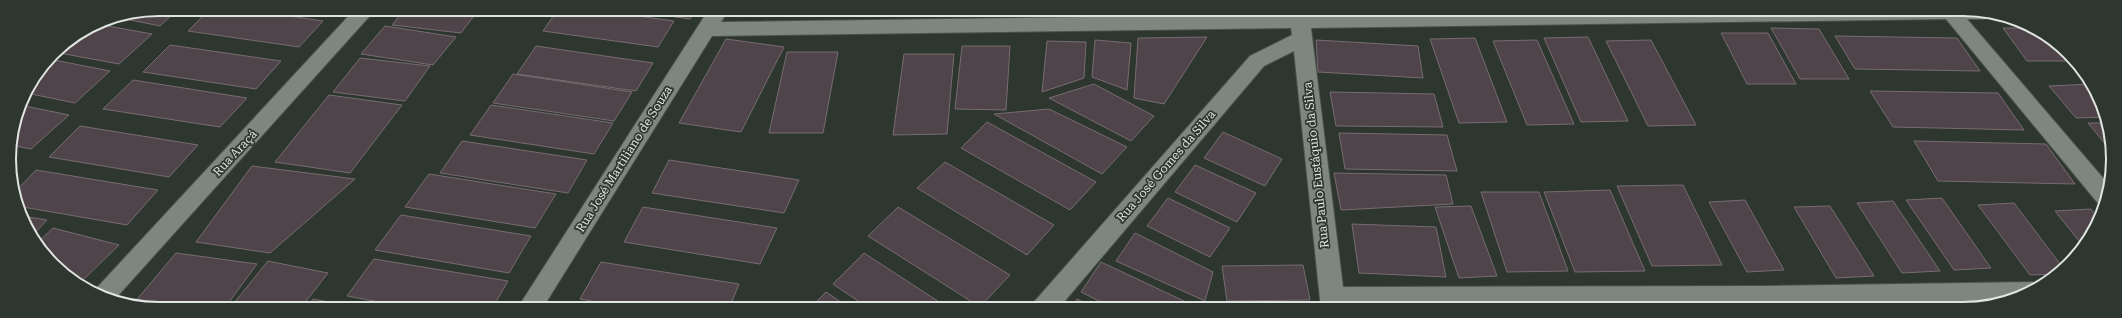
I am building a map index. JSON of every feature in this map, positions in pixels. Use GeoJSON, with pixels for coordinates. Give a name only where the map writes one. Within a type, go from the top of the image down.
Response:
{"type":"FeatureCollection","features":[{"type":"Feature","properties":{"kind":"street","name":"Rua Araçá"},"geometry":{"type":"LineString","coordinates":[[107,292],[360,16]]}},
{"type":"Feature","properties":{"kind":"street","name":"Rua José Martiliano de Souza"},"geometry":{"type":"LineString","coordinates":[[533,302],[715,16]]}},
{"type":"Feature","properties":{"kind":"street"},"geometry":{"type":"LineString","coordinates":[[707,29],[1301,30],[1778,16]]}},
{"type":"Feature","properties":{"kind":"street"},"geometry":{"type":"LineString","coordinates":[[1953,16],[2102,192]]}},
{"type":"Feature","properties":{"kind":"street","name":"Rua Paulo Eustáquio da Silva"},"geometry":{"type":"LineString","coordinates":[[1301,30],[1332,302]]}},
{"type":"Feature","properties":{"kind":"street","name":"Rua José Gomes da Silva"},"geometry":{"type":"LineString","coordinates":[[1049,302],[1257,61],[1301,30]]}},
{"type":"Feature","properties":{"kind":"street"},"geometry":{"type":"LineString","coordinates":[[1766,302],[2013,293]]}},
{"type":"Feature","properties":{"kind":"building"},"geometry":{"type":"Polygon","coordinates":[[[150,16],[171,16],[160,26],[128,20],[150,16]]]}},
{"type":"Feature","properties":{"kind":"building"},"geometry":{"type":"Polygon","coordinates":[[[203,16],[289,16],[323,21],[299,47],[188,31],[203,16]]]}},
{"type":"Feature","properties":{"kind":"building"},"geometry":{"type":"Polygon","coordinates":[[[399,16],[474,16],[461,33],[392,25],[399,16]]]}},
{"type":"Feature","properties":{"kind":"building"},"geometry":{"type":"Polygon","coordinates":[[[553,16],[637,16],[674,21],[658,47],[543,31],[553,16]]]}},
{"type":"Feature","properties":{"kind":"building"},"geometry":{"type":"Polygon","coordinates":[[[669,16],[692,16],[690,19],[669,16]]]}},
{"type":"Feature","properties":{"kind":"building"},"geometry":{"type":"Polygon","coordinates":[[[107,26],[152,34],[119,64],[62,54],[87,35],[107,26]]]}},
{"type":"Feature","properties":{"kind":"building"},"geometry":{"type":"Polygon","coordinates":[[[385,26],[456,37],[433,65],[361,54],[385,26]]]}},
{"type":"Feature","properties":{"kind":"building"},"geometry":{"type":"Polygon","coordinates":[[[1771,28],[1819,29],[1849,79],[1800,79],[1771,28]]]}},
{"type":"Feature","properties":{"kind":"building"},"geometry":{"type":"Polygon","coordinates":[[[2003,28],[2020,28],[2034,35],[2057,51],[2067,61],[2027,61],[2003,28]]]}},
{"type":"Feature","properties":{"kind":"building"},"geometry":{"type":"Polygon","coordinates":[[[1721,33],[1768,33],[1796,84],[1747,84],[1721,33]]]}},
{"type":"Feature","properties":{"kind":"building"},"geometry":{"type":"Polygon","coordinates":[[[1835,36],[1957,38],[1980,71],[1855,69],[1835,36]]]}},
{"type":"Feature","properties":{"kind":"building"},"geometry":{"type":"Polygon","coordinates":[[[1207,37],[1164,104],[1134,98],[1138,38],[1207,37]]]}},
{"type":"Feature","properties":{"kind":"building"},"geometry":{"type":"Polygon","coordinates":[[[1588,37],[1628,121],[1581,122],[1544,38],[1588,37]]]}},
{"type":"Feature","properties":{"kind":"building"},"geometry":{"type":"Polygon","coordinates":[[[1475,38],[1507,122],[1459,123],[1430,39],[1475,38]]]}},
{"type":"Feature","properties":{"kind":"building"},"geometry":{"type":"Polygon","coordinates":[[[726,39],[784,47],[741,132],[679,123],[726,39]]]}},
{"type":"Feature","properties":{"kind":"building"},"geometry":{"type":"Polygon","coordinates":[[[1095,40],[1131,43],[1127,90],[1092,77],[1095,40]]]}},
{"type":"Feature","properties":{"kind":"building"},"geometry":{"type":"Polygon","coordinates":[[[1316,40],[1418,46],[1423,78],[1318,72],[1316,40]]]}},
{"type":"Feature","properties":{"kind":"building"},"geometry":{"type":"Polygon","coordinates":[[[1537,40],[1574,124],[1527,125],[1493,41],[1537,40]]]}},
{"type":"Feature","properties":{"kind":"building"},"geometry":{"type":"Polygon","coordinates":[[[1651,40],[1696,125],[1648,126],[1606,41],[1651,40]]]}},
{"type":"Feature","properties":{"kind":"building"},"geometry":{"type":"Polygon","coordinates":[[[1047,41],[1086,42],[1084,78],[1042,92],[1047,41]]]}},
{"type":"Feature","properties":{"kind":"building"},"geometry":{"type":"Polygon","coordinates":[[[170,45],[281,61],[256,89],[143,72],[170,45]]]}},
{"type":"Feature","properties":{"kind":"building"},"geometry":{"type":"Polygon","coordinates":[[[536,46],[653,63],[636,91],[517,74],[536,46]]]}},
{"type":"Feature","properties":{"kind":"building"},"geometry":{"type":"Polygon","coordinates":[[[962,46],[1010,46],[1006,110],[955,109],[962,46]]]}},
{"type":"Feature","properties":{"kind":"building"},"geometry":{"type":"Polygon","coordinates":[[[787,52],[838,52],[823,133],[769,133],[787,52]]]}},
{"type":"Feature","properties":{"kind":"building"},"geometry":{"type":"Polygon","coordinates":[[[904,54],[954,54],[947,134],[893,135],[904,54]]]}},
{"type":"Feature","properties":{"kind":"building"},"geometry":{"type":"Polygon","coordinates":[[[360,58],[430,66],[405,101],[333,92],[360,58]]]}},
{"type":"Feature","properties":{"kind":"building"},"geometry":{"type":"Polygon","coordinates":[[[56,60],[110,71],[75,103],[32,94],[35,87],[56,60]]]}},
{"type":"Feature","properties":{"kind":"building"},"geometry":{"type":"Polygon","coordinates":[[[513,74],[632,92],[614,121],[493,103],[513,74]]]}},
{"type":"Feature","properties":{"kind":"building"},"geometry":{"type":"Polygon","coordinates":[[[133,80],[247,98],[220,127],[103,109],[133,80]]]}},
{"type":"Feature","properties":{"kind":"building"},"geometry":{"type":"Polygon","coordinates":[[[1094,84],[1154,116],[1131,141],[1049,98],[1094,84]]]}},
{"type":"Feature","properties":{"kind":"building"},"geometry":{"type":"Polygon","coordinates":[[[2085,84],[2095,104],[2099,117],[2076,118],[2049,86],[2085,84]]]}},
{"type":"Feature","properties":{"kind":"building"},"geometry":{"type":"Polygon","coordinates":[[[1870,91],[1998,93],[2024,130],[1893,127],[1870,91]]]}},
{"type":"Feature","properties":{"kind":"building"},"geometry":{"type":"Polygon","coordinates":[[[1330,92],[1434,94],[1443,127],[1336,126],[1330,92]]]}},
{"type":"Feature","properties":{"kind":"building"},"geometry":{"type":"Polygon","coordinates":[[[329,95],[402,105],[350,173],[275,162],[329,95]]]}},
{"type":"Feature","properties":{"kind":"building"},"geometry":{"type":"Polygon","coordinates":[[[491,105],[613,123],[594,154],[470,135],[491,105]]]}},
{"type":"Feature","properties":{"kind":"building"},"geometry":{"type":"Polygon","coordinates":[[[26,106],[69,115],[31,149],[16,146],[21,122],[26,106]]]}},
{"type":"Feature","properties":{"kind":"building"},"geometry":{"type":"Polygon","coordinates":[[[1049,109],[1127,147],[1102,174],[994,114],[1049,109]]]}},
{"type":"Feature","properties":{"kind":"building"},"geometry":{"type":"Polygon","coordinates":[[[987,122],[1096,182],[1070,210],[961,148],[987,122]]]}},
{"type":"Feature","properties":{"kind":"building"},"geometry":{"type":"Polygon","coordinates":[[[2088,123],[2101,123],[2105,144],[2088,123]]]}},
{"type":"Feature","properties":{"kind":"building"},"geometry":{"type":"Polygon","coordinates":[[[80,126],[198,145],[169,177],[49,157],[80,126]]]}},
{"type":"Feature","properties":{"kind":"building"},"geometry":{"type":"Polygon","coordinates":[[[1223,132],[1282,159],[1265,186],[1204,158],[1223,132]]]}},
{"type":"Feature","properties":{"kind":"building"},"geometry":{"type":"Polygon","coordinates":[[[1339,133],[1447,135],[1457,171],[1345,169],[1339,133]]]}},
{"type":"Feature","properties":{"kind":"building"},"geometry":{"type":"Polygon","coordinates":[[[462,141],[587,160],[568,193],[440,173],[462,141]]]}},
{"type":"Feature","properties":{"kind":"building"},"geometry":{"type":"Polygon","coordinates":[[[1914,141],[2046,144],[2075,184],[1938,181],[1914,141]]]}},
{"type":"Feature","properties":{"kind":"building"},"geometry":{"type":"Polygon","coordinates":[[[669,160],[799,180],[784,213],[652,193],[669,160]]]}},
{"type":"Feature","properties":{"kind":"building"},"geometry":{"type":"Polygon","coordinates":[[[945,162],[1054,225],[1027,255],[917,188],[945,162]]]}},
{"type":"Feature","properties":{"kind":"building"},"geometry":{"type":"Polygon","coordinates":[[[1195,165],[1256,193],[1237,222],[1175,192],[1195,165]]]}},
{"type":"Feature","properties":{"kind":"building"},"geometry":{"type":"Polygon","coordinates":[[[252,166],[355,179],[270,253],[196,242],[252,166]]]}},
{"type":"Feature","properties":{"kind":"building"},"geometry":{"type":"Polygon","coordinates":[[[36,170],[158,190],[127,225],[25,207],[19,188],[36,170]]]}},
{"type":"Feature","properties":{"kind":"building"},"geometry":{"type":"Polygon","coordinates":[[[1334,173],[1446,175],[1453,204],[1341,210],[1334,173]]]}},
{"type":"Feature","properties":{"kind":"building"},"geometry":{"type":"Polygon","coordinates":[[[429,174],[556,194],[535,228],[405,207],[429,174]]]}},
{"type":"Feature","properties":{"kind":"building"},"geometry":{"type":"Polygon","coordinates":[[[1683,185],[1722,265],[1652,266],[1617,186],[1683,185]]]}},
{"type":"Feature","properties":{"kind":"building"},"geometry":{"type":"Polygon","coordinates":[[[1610,190],[1645,271],[1575,272],[1544,192],[1610,190]]]}},
{"type":"Feature","properties":{"kind":"building"},"geometry":{"type":"Polygon","coordinates":[[[1481,192],[1539,192],[1568,271],[1507,272],[1481,192]]]}},
{"type":"Feature","properties":{"kind":"building"},"geometry":{"type":"Polygon","coordinates":[[[1168,198],[1230,228],[1210,257],[1147,226],[1168,198]]]}},
{"type":"Feature","properties":{"kind":"building"},"geometry":{"type":"Polygon","coordinates":[[[1942,198],[1991,268],[1954,270],[1906,200],[1942,198]]]}},
{"type":"Feature","properties":{"kind":"building"},"geometry":{"type":"Polygon","coordinates":[[[1745,200],[1784,270],[1747,272],[1709,202],[1745,200]]]}},
{"type":"Feature","properties":{"kind":"building"},"geometry":{"type":"Polygon","coordinates":[[[1893,201],[1940,271],[1902,273],[1857,203],[1893,201]]]}},
{"type":"Feature","properties":{"kind":"building"},"geometry":{"type":"Polygon","coordinates":[[[2014,203],[2060,264],[2047,274],[2030,275],[1978,205],[2014,203]]]}},
{"type":"Feature","properties":{"kind":"building"},"geometry":{"type":"Polygon","coordinates":[[[1471,206],[1497,276],[1459,278],[1435,207],[1471,206]]]}},
{"type":"Feature","properties":{"kind":"building"},"geometry":{"type":"Polygon","coordinates":[[[1830,206],[1874,276],[1836,278],[1794,207],[1830,206]]]}},
{"type":"Feature","properties":{"kind":"building"},"geometry":{"type":"Polygon","coordinates":[[[643,207],[777,228],[760,264],[624,242],[643,207]]]}},
{"type":"Feature","properties":{"kind":"building"},"geometry":{"type":"Polygon","coordinates":[[[898,207],[1010,275],[985,302],[972,302],[868,236],[898,207]]]}},
{"type":"Feature","properties":{"kind":"building"},"geometry":{"type":"Polygon","coordinates":[[[2091,209],[2095,214],[2079,241],[2055,211],[2091,209]]]}},
{"type":"Feature","properties":{"kind":"building"},"geometry":{"type":"Polygon","coordinates":[[[401,215],[531,236],[509,273],[375,250],[401,215]]]}},
{"type":"Feature","properties":{"kind":"building"},"geometry":{"type":"Polygon","coordinates":[[[29,217],[47,220],[36,232],[29,217]]]}},
{"type":"Feature","properties":{"kind":"building"},"geometry":{"type":"Polygon","coordinates":[[[1352,224],[1436,227],[1446,277],[1359,273],[1352,224]]]}},
{"type":"Feature","properties":{"kind":"building"},"geometry":{"type":"Polygon","coordinates":[[[53,228],[119,245],[83,280],[65,267],[51,253],[41,239],[53,228]]]}},
{"type":"Feature","properties":{"kind":"building"},"geometry":{"type":"Polygon","coordinates":[[[1135,233],[1213,272],[1205,301],[1116,261],[1135,233]]]}},
{"type":"Feature","properties":{"kind":"building"},"geometry":{"type":"Polygon","coordinates":[[[176,253],[257,264],[229,302],[150,302],[136,300],[176,253]]]}},
{"type":"Feature","properties":{"kind":"building"},"geometry":{"type":"Polygon","coordinates":[[[864,253],[939,302],[860,302],[833,284],[864,253]]]}},
{"type":"Feature","properties":{"kind":"building"},"geometry":{"type":"Polygon","coordinates":[[[374,259],[508,281],[496,302],[379,302],[347,296],[374,259]]]}},
{"type":"Feature","properties":{"kind":"building"},"geometry":{"type":"Polygon","coordinates":[[[268,261],[328,273],[305,302],[235,302],[268,261]]]}},
{"type":"Feature","properties":{"kind":"building"},"geometry":{"type":"Polygon","coordinates":[[[601,262],[739,284],[732,302],[596,302],[580,299],[601,262]]]}},
{"type":"Feature","properties":{"kind":"building"},"geometry":{"type":"Polygon","coordinates":[[[1101,262],[1186,302],[1101,302],[1081,292],[1101,262]]]}},
{"type":"Feature","properties":{"kind":"building"},"geometry":{"type":"Polygon","coordinates":[[[1303,265],[1310,300],[1227,301],[1222,266],[1303,265]]]}},
{"type":"Feature","properties":{"kind":"building"},"geometry":{"type":"Polygon","coordinates":[[[826,292],[841,302],[816,302],[826,292]]]}},
{"type":"Feature","properties":{"kind":"building"},"geometry":{"type":"Polygon","coordinates":[[[313,299],[329,302],[311,302],[313,299]]]}},
{"type":"Feature","properties":{"kind":"building"},"geometry":{"type":"Polygon","coordinates":[[[1077,299],[1083,302],[1075,302],[1077,299]]]}}]}
